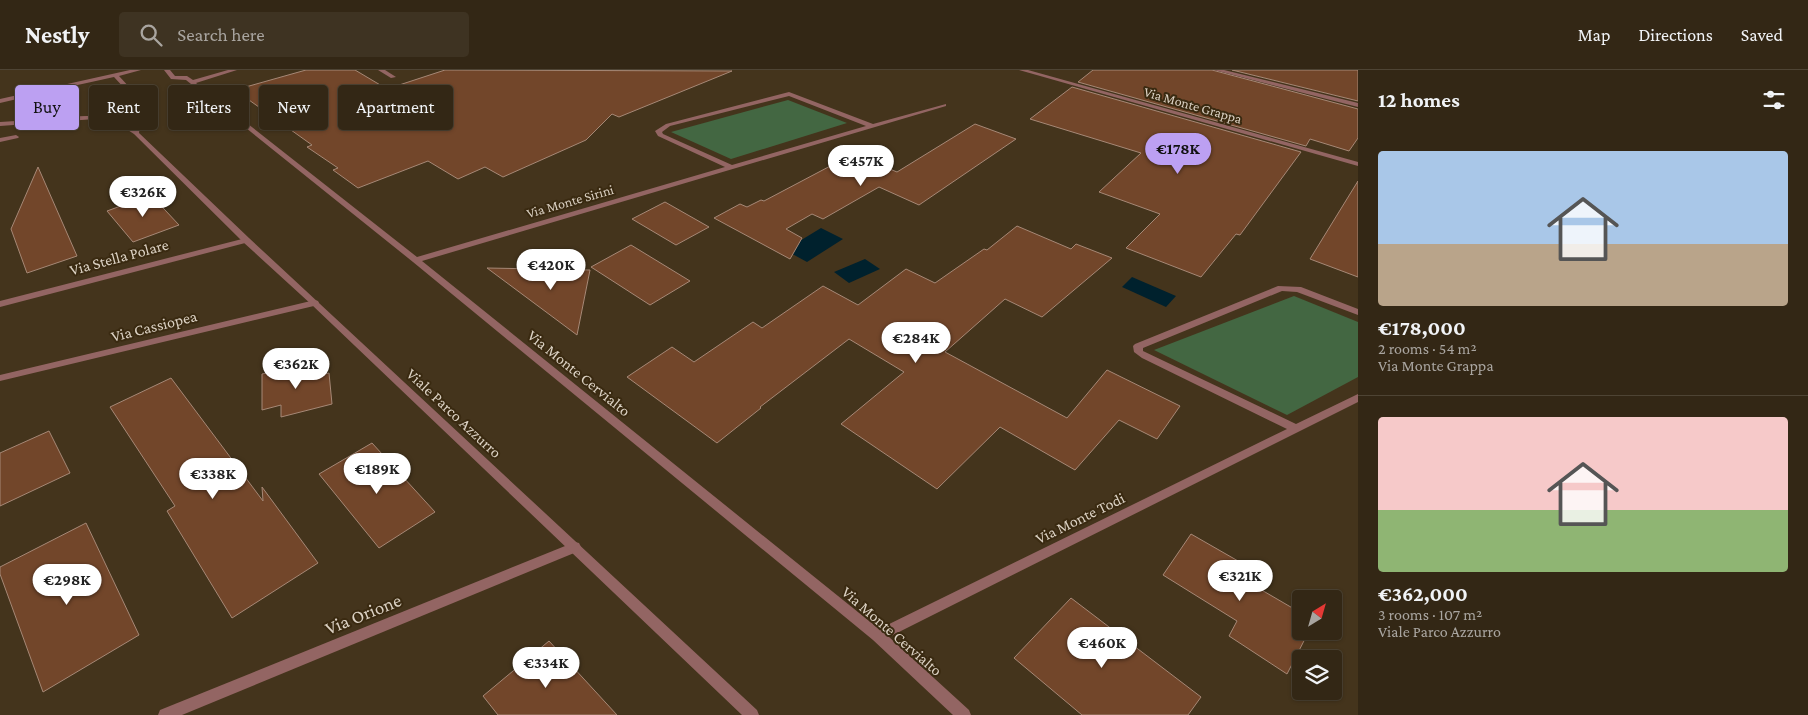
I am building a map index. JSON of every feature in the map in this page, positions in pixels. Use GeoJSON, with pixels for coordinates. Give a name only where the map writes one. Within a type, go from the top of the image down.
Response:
{"type":"FeatureCollection","features":[{"type":"Feature","properties":{"kind":"street"},"geometry":{"type":"LineString","coordinates":[[72,85],[138,70]]}},
{"type":"Feature","properties":{"kind":"street","name":"Via Monte Cervialto"},"geometry":{"type":"LineString","coordinates":[[167,70],[173,78],[187,78],[416,260],[878,636],[964,715]]}},
{"type":"Feature","properties":{"kind":"street"},"geometry":{"type":"LineString","coordinates":[[192,82],[234,70]]}},
{"type":"Feature","properties":{"kind":"street"},"geometry":{"type":"LineString","coordinates":[[381,70],[394,77]]}},
{"type":"Feature","properties":{"kind":"street","name":"Via Monte Grappa"},"geometry":{"type":"LineString","coordinates":[[1022,70],[1358,164]]}},
{"type":"Feature","properties":{"kind":"street"},"geometry":{"type":"LineString","coordinates":[[1217,70],[1358,105]]}},
{"type":"Feature","properties":{"kind":"street"},"geometry":{"type":"LineString","coordinates":[[115,75],[140,102],[136,133]]}},
{"type":"Feature","properties":{"kind":"street"},"geometry":{"type":"LineString","coordinates":[[731,167],[660,135],[658,131],[668,125],[789,94],[872,126]]}},
{"type":"Feature","properties":{"kind":"street"},"geometry":{"type":"LineString","coordinates":[[0,101],[15,98]]}},
{"type":"Feature","properties":{"kind":"street","name":"Via Monte Sirini"},"geometry":{"type":"LineString","coordinates":[[416,260],[944,104]]}},
{"type":"Feature","properties":{"kind":"street","name":"Viale Parco Azzurro"},"geometry":{"type":"LineString","coordinates":[[79,119],[95,118],[119,122],[136,133],[246,240],[752,715]]}},
{"type":"Feature","properties":{"kind":"street","name":"Viale Parco Azzurro"},"geometry":{"type":"LineString","coordinates":[[0,124],[15,123]]}},
{"type":"Feature","properties":{"kind":"street"},"geometry":{"type":"LineString","coordinates":[[0,140],[16,137]]}},
{"type":"Feature","properties":{"kind":"street","name":"Via Stella Polare"},"geometry":{"type":"LineString","coordinates":[[0,304],[246,240]]}},
{"type":"Feature","properties":{"kind":"street"},"geometry":{"type":"LineString","coordinates":[[1297,429],[1144,356],[1139,352],[1138,346],[1281,288],[1298,289],[1358,312]]}},
{"type":"Feature","properties":{"kind":"street","name":"Via Cassiopea"},"geometry":{"type":"LineString","coordinates":[[0,378],[315,303]]}},
{"type":"Feature","properties":{"kind":"street","name":"Via Monte Todi"},"geometry":{"type":"LineString","coordinates":[[878,636],[1358,398]]}},
{"type":"Feature","properties":{"kind":"street","name":"Via Orione"},"geometry":{"type":"LineString","coordinates":[[165,715],[575,547]]}},
{"type":"Feature","properties":{"kind":"green space"},"geometry":{"type":"Polygon","coordinates":[[[788,100],[847,123],[731,159],[671,132],[788,100]]]}},
{"type":"Feature","properties":{"kind":"green space"},"geometry":{"type":"Polygon","coordinates":[[[1294,296],[1358,322],[1358,377],[1287,415],[1154,350],[1294,296]]]}},
{"type":"Feature","properties":{"kind":"water"},"geometry":{"type":"Polygon","coordinates":[[[821,228],[843,239],[807,262],[785,250],[821,228]]]}},
{"type":"Feature","properties":{"kind":"water"},"geometry":{"type":"Polygon","coordinates":[[[865,259],[880,269],[849,283],[834,272],[865,259]]]}},
{"type":"Feature","properties":{"kind":"water"},"geometry":{"type":"Polygon","coordinates":[[[1132,277],[1176,296],[1166,307],[1122,287],[1132,277]]]}},
{"type":"Feature","properties":{"kind":"building"},"geometry":{"type":"Polygon","coordinates":[[[306,70],[355,70],[380,85],[338,85],[338,130],[453,130],[453,85],[399,85],[445,70],[732,71],[619,117],[612,114],[586,140],[503,177],[485,167],[458,179],[428,161],[358,188],[333,170],[338,168],[307,147],[312,145],[291,130],[328,130],[328,85],[259,85],[259,107],[249,100],[249,86],[306,70]]]}},
{"type":"Feature","properties":{"kind":"building"},"geometry":{"type":"Polygon","coordinates":[[[1093,70],[1212,70],[1358,109],[1358,138],[1349,151],[1310,139],[1306,146],[1078,82],[1093,70]]]}},
{"type":"Feature","properties":{"kind":"building"},"geometry":{"type":"Polygon","coordinates":[[[1232,70],[1358,70],[1358,101],[1232,70]]]}},
{"type":"Feature","properties":{"kind":"building"},"geometry":{"type":"Polygon","coordinates":[[[1072,87],[1301,152],[1240,235],[1236,234],[1201,277],[1126,248],[1160,214],[1099,192],[1141,153],[1030,119],[1072,87]]]}},
{"type":"Feature","properties":{"kind":"building"},"geometry":{"type":"Polygon","coordinates":[[[975,124],[1016,139],[919,205],[879,187],[823,219],[812,214],[786,229],[802,238],[790,259],[714,218],[740,204],[747,207],[761,200],[764,201],[853,154],[897,172],[975,124]]]}},
{"type":"Feature","properties":{"kind":"building"},"geometry":{"type":"Polygon","coordinates":[[[38,167],[77,256],[27,273],[11,229],[38,167]]]}},
{"type":"Feature","properties":{"kind":"building"},"geometry":{"type":"Polygon","coordinates":[[[1358,181],[1358,277],[1310,259],[1358,181]]]}},
{"type":"Feature","properties":{"kind":"building"},"geometry":{"type":"Polygon","coordinates":[[[151,195],[179,225],[133,242],[107,211],[151,195]]]}},
{"type":"Feature","properties":{"kind":"building"},"geometry":{"type":"Polygon","coordinates":[[[665,202],[709,227],[676,245],[632,219],[665,202]]]}},
{"type":"Feature","properties":{"kind":"building"},"geometry":{"type":"Polygon","coordinates":[[[1017,226],[1071,249],[1076,244],[1112,258],[1042,317],[1005,299],[945,352],[1067,418],[1107,370],[1180,406],[1157,439],[1119,420],[1075,470],[1000,427],[937,489],[841,424],[904,372],[849,339],[760,407],[717,443],[627,377],[672,347],[694,362],[753,322],[762,328],[823,286],[858,305],[906,269],[935,283],[984,249],[987,250],[1017,226]]]}},
{"type":"Feature","properties":{"kind":"building"},"geometry":{"type":"Polygon","coordinates":[[[631,245],[690,281],[650,305],[591,267],[631,245]]]}},
{"type":"Feature","properties":{"kind":"building"},"geometry":{"type":"Polygon","coordinates":[[[487,268],[590,270],[577,335],[487,268]]]}},
{"type":"Feature","properties":{"kind":"building"},"geometry":{"type":"Polygon","coordinates":[[[315,362],[316,376],[329,373],[332,404],[281,417],[281,405],[262,410],[262,374],[315,362]]]}},
{"type":"Feature","properties":{"kind":"building"},"geometry":{"type":"Polygon","coordinates":[[[171,378],[263,501],[262,487],[318,563],[232,618],[167,511],[175,506],[110,407],[171,378]]]}},
{"type":"Feature","properties":{"kind":"building"},"geometry":{"type":"Polygon","coordinates":[[[49,431],[70,473],[0,506],[0,453],[49,431]]]}},
{"type":"Feature","properties":{"kind":"building"},"geometry":{"type":"Polygon","coordinates":[[[372,443],[435,512],[379,548],[319,474],[372,443]]]}},
{"type":"Feature","properties":{"kind":"building"},"geometry":{"type":"Polygon","coordinates":[[[86,523],[139,635],[43,692],[0,574],[0,567],[86,523]]]}},
{"type":"Feature","properties":{"kind":"building"},"geometry":{"type":"Polygon","coordinates":[[[1191,534],[1259,573],[1253,585],[1292,608],[1292,640],[1304,640],[1299,650],[1292,650],[1292,664],[1287,674],[1229,636],[1237,621],[1163,575],[1191,534]]]}},
{"type":"Feature","properties":{"kind":"building"},"geometry":{"type":"Polygon","coordinates":[[[1071,598],[1201,697],[1188,715],[1082,715],[1014,658],[1071,598]]]}},
{"type":"Feature","properties":{"kind":"building"},"geometry":{"type":"Polygon","coordinates":[[[549,641],[617,715],[498,715],[483,696],[549,641]]]}}]}
